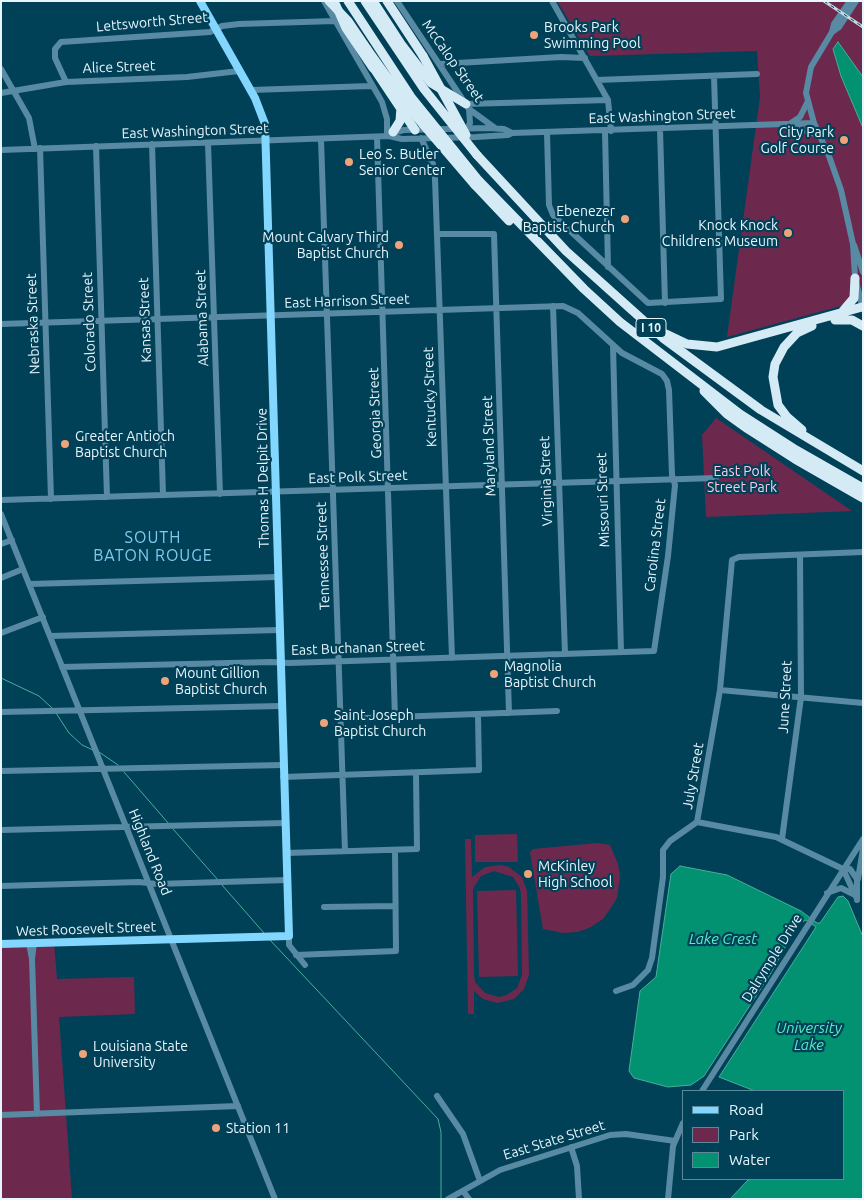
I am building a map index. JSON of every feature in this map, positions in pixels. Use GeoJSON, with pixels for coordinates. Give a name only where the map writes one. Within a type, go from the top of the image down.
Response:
{"type":"FeatureCollection","features":[{"type":"Feature","properties":{"kind":"highway"},"geometry":{"type":"LineString","coordinates":[[329,1],[348,21],[410,108],[477,183]]}},
{"type":"Feature","properties":{"kind":"highway"},"geometry":{"type":"LineString","coordinates":[[334,1],[351,36],[418,134]]}},
{"type":"Feature","properties":{"kind":"highway"},"geometry":{"type":"LineString","coordinates":[[348,1],[414,101],[477,183]]}},
{"type":"Feature","properties":{"kind":"highway","name":"I 10"},"geometry":{"type":"LineString","coordinates":[[365,1],[424,89],[491,171],[566,252],[627,308],[708,373],[772,417],[863,471]]}},
{"type":"Feature","properties":{"kind":"highway"},"geometry":{"type":"LineString","coordinates":[[373,1],[400,44],[431,83],[467,107]]}},
{"type":"Feature","properties":{"kind":"highway"},"geometry":{"type":"LineString","coordinates":[[387,1],[423,56],[477,154]]}},
{"type":"Feature","properties":{"kind":"highway"},"geometry":{"type":"LineString","coordinates":[[389,135],[400,121],[401,107]]}},
{"type":"Feature","properties":{"kind":"highway","name":"I 10"},"geometry":{"type":"LineString","coordinates":[[477,183],[510,222],[522,227],[614,316],[699,383],[764,430],[862,488]]}},
{"type":"Feature","properties":{"kind":"highway"},"geometry":{"type":"LineString","coordinates":[[836,317],[853,300],[859,275]]}},
{"type":"Feature","properties":{"kind":"highway"},"geometry":{"type":"LineString","coordinates":[[627,308],[676,340],[704,347],[731,344],[836,317],[852,320],[863,326]]}},
{"type":"Feature","properties":{"kind":"highway"},"geometry":{"type":"LineString","coordinates":[[836,456],[787,417],[778,405],[773,382],[777,358],[787,343],[805,329],[863,308]]}},
{"type":"Feature","properties":{"kind":"highway"},"geometry":{"type":"LineString","coordinates":[[699,383],[707,395],[738,422],[795,459],[863,498]]}},
{"type":"Feature","properties":{"kind":"main road","name":"Thomas H Delpit Drive"},"geometry":{"type":"LineString","coordinates":[[200,1],[264,118],[287,880],[284,937]]}},
{"type":"Feature","properties":{"kind":"main road","name":"West Roosevelt Street"},"geometry":{"type":"LineString","coordinates":[[1,944],[284,937]]}},
{"type":"Feature","properties":{"kind":"street"},"geometry":{"type":"LineString","coordinates":[[324,1],[385,109],[389,135]]}},
{"type":"Feature","properties":{"kind":"street","name":"McCalop Street"},"geometry":{"type":"LineString","coordinates":[[397,1],[467,107],[495,128]]}},
{"type":"Feature","properties":{"kind":"street"},"geometry":{"type":"LineString","coordinates":[[552,1],[608,100],[608,267]]}},
{"type":"Feature","properties":{"kind":"street"},"geometry":{"type":"LineString","coordinates":[[850,1],[834,24],[832,32],[810,67],[806,84],[807,103],[841,190],[859,275],[863,308]]}},
{"type":"Feature","properties":{"kind":"street"},"geometry":{"type":"LineString","coordinates":[[832,32],[839,27],[856,1]]}},
{"type":"Feature","properties":{"kind":"street","name":"Lettsworth Street"},"geometry":{"type":"LineString","coordinates":[[66,82],[55,58],[55,49],[61,42],[210,32],[222,26],[239,24],[335,21]]}},
{"type":"Feature","properties":{"kind":"street"},"geometry":{"type":"LineString","coordinates":[[440,64],[561,57],[585,58]]}},
{"type":"Feature","properties":{"kind":"street","name":"Nebraska Street"},"geometry":{"type":"LineString","coordinates":[[1,69],[31,122],[37,148],[51,499]]}},
{"type":"Feature","properties":{"kind":"street","name":"Alice Street"},"geometry":{"type":"LineString","coordinates":[[1,93],[66,82],[187,77],[240,71]]}},
{"type":"Feature","properties":{"kind":"street"},"geometry":{"type":"LineString","coordinates":[[597,80],[757,74]]}},
{"type":"Feature","properties":{"kind":"street"},"geometry":{"type":"LineString","coordinates":[[547,133],[549,205],[553,215],[648,303],[721,300],[714,76]]}},
{"type":"Feature","properties":{"kind":"street"},"geometry":{"type":"LineString","coordinates":[[250,90],[371,86]]}},
{"type":"Feature","properties":{"kind":"street"},"geometry":{"type":"LineString","coordinates":[[461,138],[471,122],[467,107],[608,100]]}},
{"type":"Feature","properties":{"kind":"street"},"geometry":{"type":"LineString","coordinates":[[787,124],[800,117],[807,103]]}},
{"type":"Feature","properties":{"kind":"street","name":"East Washington Street"},"geometry":{"type":"LineString","coordinates":[[512,133],[814,123]]}},
{"type":"Feature","properties":{"kind":"street"},"geometry":{"type":"LineString","coordinates":[[787,124],[820,136]]}},
{"type":"Feature","properties":{"kind":"street"},"geometry":{"type":"LineString","coordinates":[[418,134],[469,128],[495,128],[512,133]]}},
{"type":"Feature","properties":{"kind":"street"},"geometry":{"type":"LineString","coordinates":[[660,129],[666,303]]}},
{"type":"Feature","properties":{"kind":"street"},"geometry":{"type":"LineString","coordinates":[[418,134],[461,138],[508,135],[512,133]]}},
{"type":"Feature","properties":{"kind":"street","name":"East Washington Street"},"geometry":{"type":"LineString","coordinates":[[1,150],[321,140],[418,134]]}},
{"type":"Feature","properties":{"kind":"street","name":"Kentucky Street"},"geometry":{"type":"LineString","coordinates":[[418,134],[434,166],[438,234],[452,658]]}},
{"type":"Feature","properties":{"kind":"street","name":"Georgia Street"},"geometry":{"type":"LineString","coordinates":[[377,137],[390,488],[395,718]]}},
{"type":"Feature","properties":{"kind":"street","name":"Tennessee Street"},"geometry":{"type":"LineString","coordinates":[[321,140],[345,851]]}},
{"type":"Feature","properties":{"kind":"street","name":"Alabama Street"},"geometry":{"type":"LineString","coordinates":[[208,143],[220,494]]}},
{"type":"Feature","properties":{"kind":"street","name":"Kansas Street"},"geometry":{"type":"LineString","coordinates":[[152,144],[163,495]]}},
{"type":"Feature","properties":{"kind":"street","name":"Colorado Street"},"geometry":{"type":"LineString","coordinates":[[96,146],[107,497]]}},
{"type":"Feature","properties":{"kind":"street","name":"Maryland Street"},"geometry":{"type":"LineString","coordinates":[[438,234],[494,234],[509,713]]}},
{"type":"Feature","properties":{"kind":"street","name":"East Harrison Street"},"geometry":{"type":"LineString","coordinates":[[1,324],[553,306],[572,309],[613,346],[632,359],[662,374],[667,381]]}},
{"type":"Feature","properties":{"kind":"street","name":"Virginia Street"},"geometry":{"type":"LineString","coordinates":[[553,306],[564,654]]}},
{"type":"Feature","properties":{"kind":"street","name":"Missouri Street"},"geometry":{"type":"LineString","coordinates":[[613,346],[620,652]]}},
{"type":"Feature","properties":{"kind":"street","name":"Carolina Street"},"geometry":{"type":"LineString","coordinates":[[654,651],[668,556],[675,485],[673,479],[667,381]]}},
{"type":"Feature","properties":{"kind":"street","name":"East Polk Street"},"geometry":{"type":"LineString","coordinates":[[1,500],[716,478]]}},
{"type":"Feature","properties":{"kind":"street","name":"Highland Road"},"geometry":{"type":"LineString","coordinates":[[1,514],[274,1199]]}},
{"type":"Feature","properties":{"kind":"street"},"geometry":{"type":"LineString","coordinates":[[1,544],[12,540]]}},
{"type":"Feature","properties":{"kind":"street"},"geometry":{"type":"LineString","coordinates":[[800,555],[863,552]]}},
{"type":"Feature","properties":{"kind":"street","name":"July Street"},"geometry":{"type":"LineString","coordinates":[[616,991],[633,985],[648,970],[652,958],[663,877],[663,850],[670,841],[698,822],[720,690],[733,559],[800,555]]}},
{"type":"Feature","properties":{"kind":"street","name":"June Street"},"geometry":{"type":"LineString","coordinates":[[782,839],[801,697],[800,555]]}},
{"type":"Feature","properties":{"kind":"street"},"geometry":{"type":"LineString","coordinates":[[1,578],[24,569]]}},
{"type":"Feature","properties":{"kind":"street"},"geometry":{"type":"LineString","coordinates":[[29,584],[277,576]]}},
{"type":"Feature","properties":{"kind":"street"},"geometry":{"type":"LineString","coordinates":[[1,634],[42,617]]}},
{"type":"Feature","properties":{"kind":"street"},"geometry":{"type":"LineString","coordinates":[[50,636],[279,630]]}},
{"type":"Feature","properties":{"kind":"street","name":"East Buchanan Street"},"geometry":{"type":"LineString","coordinates":[[62,667],[339,662],[654,651]]}},
{"type":"Feature","properties":{"kind":"street"},"geometry":{"type":"LineString","coordinates":[[720,690],[863,703]]}},
{"type":"Feature","properties":{"kind":"street"},"geometry":{"type":"LineString","coordinates":[[1,712],[281,706]]}},
{"type":"Feature","properties":{"kind":"street"},"geometry":{"type":"LineString","coordinates":[[341,719],[557,711]]}},
{"type":"Feature","properties":{"kind":"street"},"geometry":{"type":"LineString","coordinates":[[284,777],[479,770],[478,715]]}},
{"type":"Feature","properties":{"kind":"street"},"geometry":{"type":"LineString","coordinates":[[1,771],[102,766],[113,770],[283,765]]}},
{"type":"Feature","properties":{"kind":"street"},"geometry":{"type":"LineString","coordinates":[[286,854],[417,849],[416,773]]}},
{"type":"Feature","properties":{"kind":"street"},"geometry":{"type":"LineString","coordinates":[[698,822],[782,839],[843,869],[853,871],[858,883]]}},
{"type":"Feature","properties":{"kind":"street"},"geometry":{"type":"LineString","coordinates":[[1,830],[285,823]]}},
{"type":"Feature","properties":{"kind":"street","name":"Dalrymple Drive"},"geometry":{"type":"LineString","coordinates":[[703,1090],[863,839]]}},
{"type":"Feature","properties":{"kind":"street"},"geometry":{"type":"LineString","coordinates":[[828,893],[843,888],[857,900],[863,849]]}},
{"type":"Feature","properties":{"kind":"street"},"geometry":{"type":"LineString","coordinates":[[296,955],[396,951],[395,850]]}},
{"type":"Feature","properties":{"kind":"street"},"geometry":{"type":"LineString","coordinates":[[843,869],[855,897]]}},
{"type":"Feature","properties":{"kind":"street"},"geometry":{"type":"LineString","coordinates":[[1,886],[287,880]]}},
{"type":"Feature","properties":{"kind":"street"},"geometry":{"type":"LineString","coordinates":[[324,907],[395,906]]}},
{"type":"Feature","properties":{"kind":"street","name":"Thomas H Delpit Drive"},"geometry":{"type":"LineString","coordinates":[[284,937],[296,955],[306,965]]}},
{"type":"Feature","properties":{"kind":"street"},"geometry":{"type":"LineString","coordinates":[[31,943],[37,1114]]}},
{"type":"Feature","properties":{"kind":"street"},"geometry":{"type":"LineString","coordinates":[[437,1096],[463,1134],[480,1181]]}},
{"type":"Feature","properties":{"kind":"street"},"geometry":{"type":"LineString","coordinates":[[1,1115],[238,1106]]}},
{"type":"Feature","properties":{"kind":"street"},"geometry":{"type":"LineString","coordinates":[[668,1199],[674,1141],[682,1125]]}},
{"type":"Feature","properties":{"kind":"street","name":"East State Street"},"geometry":{"type":"LineString","coordinates":[[449,1198],[500,1170],[618,1134],[674,1141]]}},
{"type":"Feature","properties":{"kind":"street"},"geometry":{"type":"LineString","coordinates":[[571,1147],[577,1166],[579,1199]]}},
{"type":"Feature","properties":{"kind":"street"},"geometry":{"type":"LineString","coordinates":[[464,1191],[468,1199]]}},
{"type":"Feature","properties":{"kind":"green space"},"geometry":{"type":"Polygon","coordinates":[[[557,1],[863,1],[863,300],[727,337],[760,97],[757,51],[590,56],[557,1]]]}},
{"type":"Feature","properties":{"kind":"green space","name":"East Polk Street Park"},"geometry":{"type":"Polygon","coordinates":[[[716,418],[852,511],[706,517],[702,435],[716,418]]]}},
{"type":"Feature","properties":{"kind":"green space"},"geometry":{"type":"Polygon","coordinates":[[[517,834],[518,862],[475,862],[475,835],[517,834]]]}},
{"type":"Feature","properties":{"kind":"green space"},"geometry":{"type":"Polygon","coordinates":[[[465,839],[471,839],[472,877],[485,867],[501,865],[509,867],[522,877],[527,891],[529,975],[524,989],[514,999],[497,1003],[483,999],[474,991],[474,1014],[468,1014],[465,839]],[[494,871],[481,876],[473,889],[475,982],[485,993],[499,997],[507,995],[517,988],[522,975],[521,895],[520,888],[513,877],[494,871]]]}},
{"type":"Feature","properties":{"kind":"green space"},"geometry":{"type":"Polygon","coordinates":[[[597,843],[610,845],[618,864],[620,876],[617,898],[603,919],[591,927],[578,932],[563,933],[543,929],[530,852],[533,849],[597,843]]]}},
{"type":"Feature","properties":{"kind":"green space"},"geometry":{"type":"Polygon","coordinates":[[[516,890],[518,976],[479,977],[477,891],[516,890]]]}},
{"type":"Feature","properties":{"kind":"green space"},"geometry":{"type":"Polygon","coordinates":[[[54,943],[57,979],[134,977],[135,1014],[59,1017],[72,1199],[1,1199],[1,944],[54,943]]]}},
{"type":"Feature","properties":{"kind":"water"},"geometry":{"type":"Polygon","coordinates":[[[838,42],[863,77],[863,128],[841,76],[833,49],[838,42]]]}},
{"type":"Feature","properties":{"kind":"water"},"geometry":{"type":"Polygon","coordinates":[[[680,866],[727,875],[801,911],[817,923],[820,923],[838,897],[843,896],[848,901],[863,937],[863,1199],[730,1199],[748,1180],[844,1180],[844,1090],[752,1090],[719,1077],[816,927],[806,920],[798,924],[771,973],[704,1076],[691,1085],[668,1087],[634,1078],[629,1071],[640,991],[656,977],[671,874],[680,866]]]}},
{"type":"Feature","properties":{"kind":"waterway"},"geometry":{"type":"LineString","coordinates":[[1,678],[39,696],[52,708]]}},
{"type":"Feature","properties":{"kind":"waterway"},"geometry":{"type":"LineString","coordinates":[[56,713],[69,733],[82,745],[93,750]]}},
{"type":"Feature","properties":{"kind":"waterway"},"geometry":{"type":"LineString","coordinates":[[99,752],[118,765]]}},
{"type":"Feature","properties":{"kind":"waterway"},"geometry":{"type":"LineString","coordinates":[[124,772],[169,824]]}},
{"type":"Feature","properties":{"kind":"waterway"},"geometry":{"type":"LineString","coordinates":[[173,829],[218,880]]}},
{"type":"Feature","properties":{"kind":"waterway"},"geometry":{"type":"LineString","coordinates":[[222,885],[264,933]]}},
{"type":"Feature","properties":{"kind":"waterway"},"geometry":{"type":"LineString","coordinates":[[270,940],[438,1119],[441,1132],[441,1199]]}},
{"type":"Feature","properties":{"kind":"railway"},"geometry":{"type":"LineString","coordinates":[[824,1],[863,27]]}},
{"type":"Feature","properties":{"kind":"place","name":"Brooks Park Swimming Pool"},"geometry":{"type":"Point","coordinates":[534,35]}},
{"type":"Feature","properties":{"kind":"place","name":"City Park Golf Course"},"geometry":{"type":"Point","coordinates":[844,140]}},
{"type":"Feature","properties":{"kind":"place","name":"Leo S. Butler Senior Center"},"geometry":{"type":"Point","coordinates":[349,162]}},
{"type":"Feature","properties":{"kind":"place","name":"Ebenezer Baptist Church"},"geometry":{"type":"Point","coordinates":[625,219]}},
{"type":"Feature","properties":{"kind":"place","name":"Knock Knock Childrens Museum"},"geometry":{"type":"Point","coordinates":[788,233]}},
{"type":"Feature","properties":{"kind":"place","name":"Mount Calvary Third Baptist Church"},"geometry":{"type":"Point","coordinates":[399,245]}},
{"type":"Feature","properties":{"kind":"place","name":"Greater Antioch Baptist Church"},"geometry":{"type":"Point","coordinates":[65,444]}},
{"type":"Feature","properties":{"kind":"place","name":"Magnolia Baptist Church"},"geometry":{"type":"Point","coordinates":[494,674]}},
{"type":"Feature","properties":{"kind":"place","name":"Mount Gillion Baptist Church"},"geometry":{"type":"Point","coordinates":[165,681]}},
{"type":"Feature","properties":{"kind":"place","name":"Saint Joseph Baptist Church"},"geometry":{"type":"Point","coordinates":[324,723]}},
{"type":"Feature","properties":{"kind":"place","name":"McKinley High School"},"geometry":{"type":"Point","coordinates":[528,874]}},
{"type":"Feature","properties":{"kind":"place","name":"Louisiana State University"},"geometry":{"type":"Point","coordinates":[83,1054]}},
{"type":"Feature","properties":{"kind":"place","name":"Station 11"},"geometry":{"type":"Point","coordinates":[216,1128]}},
{"type":"Feature","properties":{"kind":"district","name":"SOUTH BATON ROUGE"},"geometry":{"type":"Point","coordinates":[153,547]}},
{"type":"Feature","properties":{"kind":"water label","name":"Lake Crest"},"geometry":{"type":"Point","coordinates":[723,939]}},
{"type":"Feature","properties":{"kind":"water label","name":"University Lake"},"geometry":{"type":"Point","coordinates":[809,1036]}}]}
